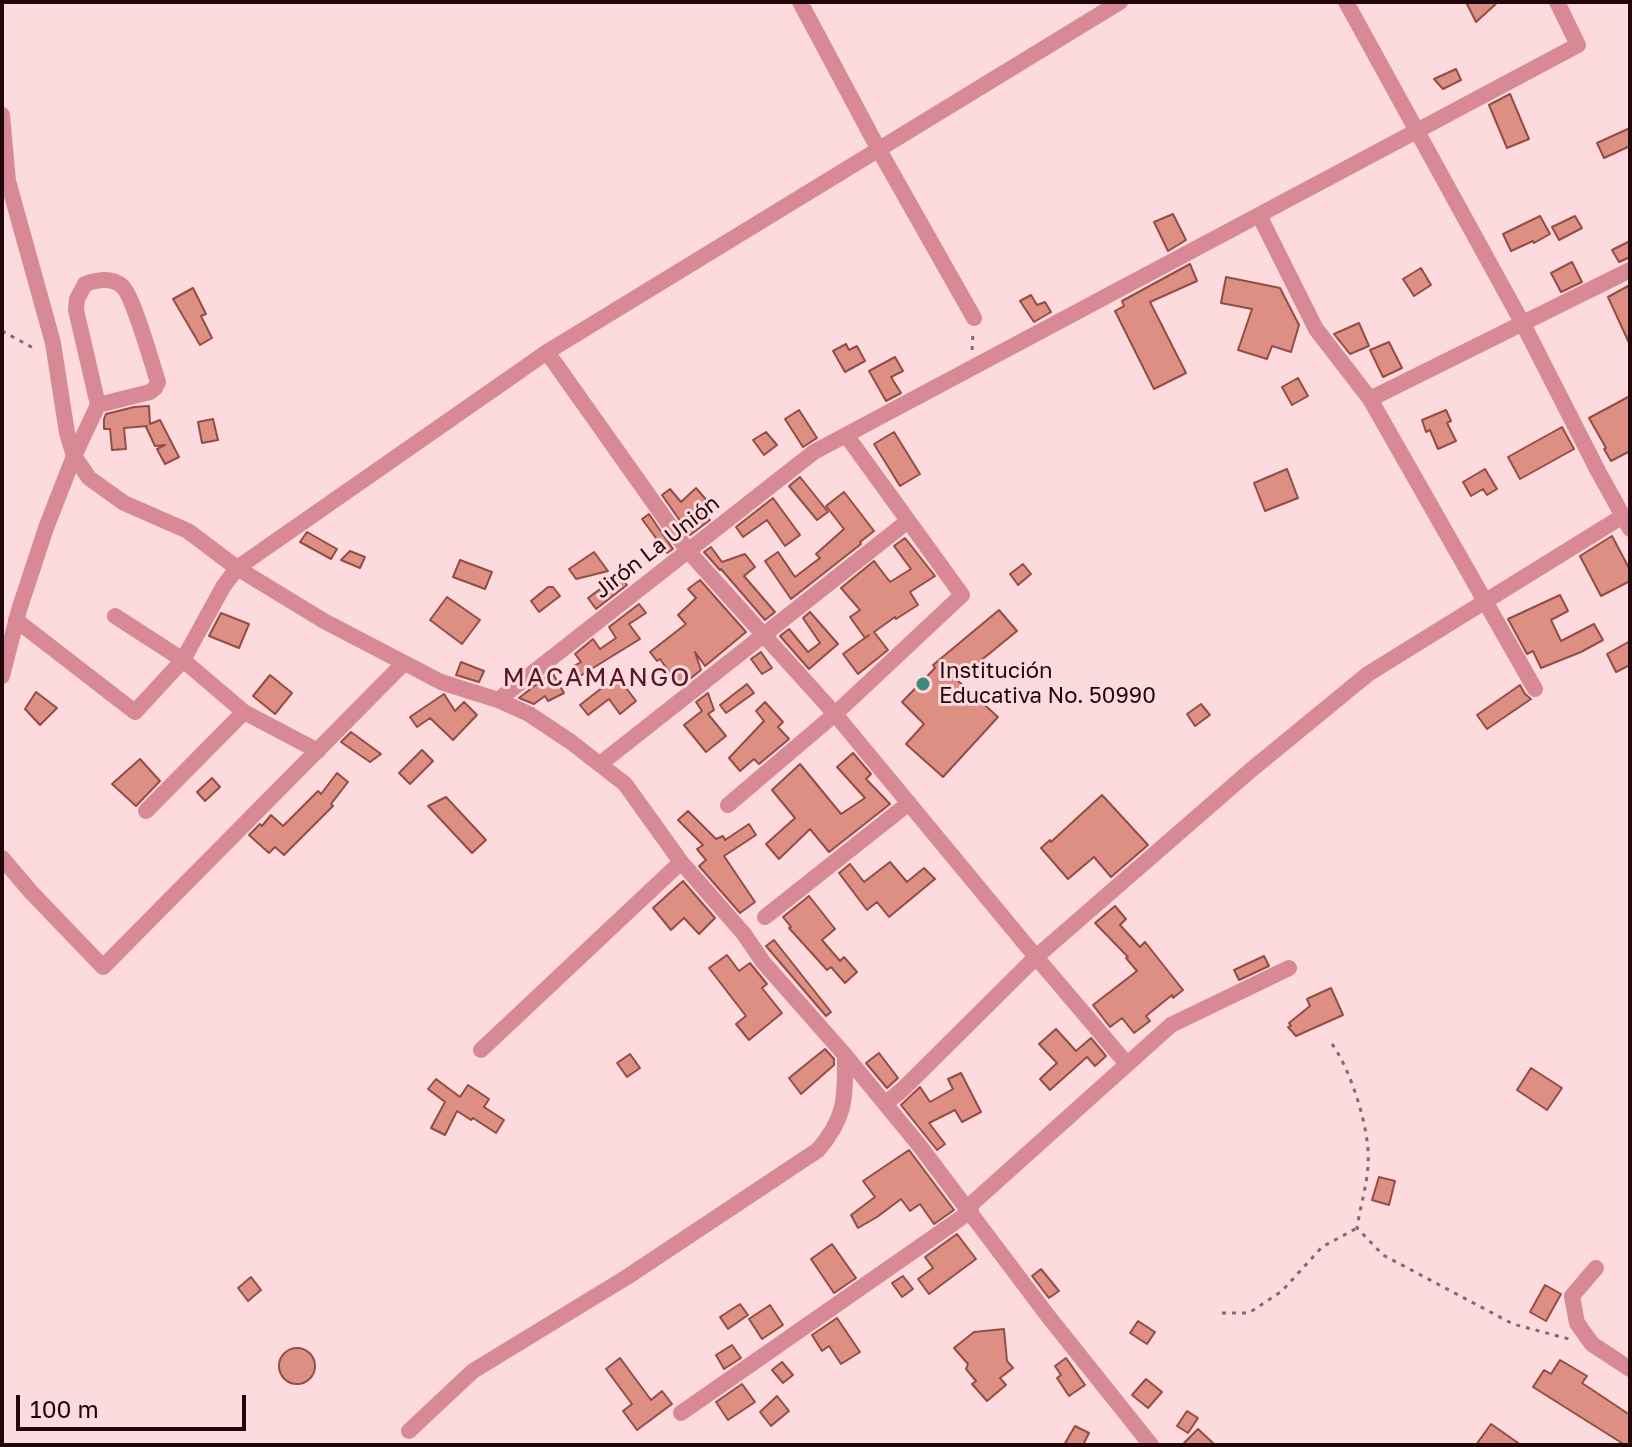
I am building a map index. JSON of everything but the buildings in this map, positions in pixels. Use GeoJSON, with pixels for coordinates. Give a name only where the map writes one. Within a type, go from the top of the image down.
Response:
{"type":"FeatureCollection","features":[{"type":"Feature","properties":{"kind":"street"},"geometry":{"type":"LineString","coordinates":[[800,2],[974,318]]}},
{"type":"Feature","properties":{"kind":"street"},"geometry":{"type":"LineString","coordinates":[[16,620],[135,712],[183,660],[223,587],[237,568],[547,352],[1120,2]]}},
{"type":"Feature","properties":{"kind":"street"},"geometry":{"type":"LineString","coordinates":[[885,1104],[1036,957],[1251,770],[1368,674],[1627,522],[1523,324],[1346,2]]}},
{"type":"Feature","properties":{"kind":"street","name":"Jirón La Unión"},"geometry":{"type":"LineString","coordinates":[[498,700],[814,452],[1578,45],[1557,2]]}},
{"type":"Feature","properties":{"kind":"street"},"geometry":{"type":"LineString","coordinates":[[2,115],[8,181],[53,343],[67,433],[74,456],[89,478],[124,503],[188,531],[237,568],[403,664],[441,682],[498,700],[529,714],[625,784],[681,862],[885,1104],[1151,1445]]}},
{"type":"Feature","properties":{"kind":"street"},"geometry":{"type":"LineString","coordinates":[[1259,215],[1316,329],[1370,399],[1535,689]]}},
{"type":"Feature","properties":{"kind":"street"},"geometry":{"type":"LineString","coordinates":[[1370,399],[1630,270]]}},
{"type":"Feature","properties":{"kind":"street"},"geometry":{"type":"LineString","coordinates":[[2,676],[16,620],[46,528],[98,405],[76,310],[77,299],[85,284],[96,280],[121,285],[131,301],[158,382],[150,392],[98,405]]}},
{"type":"Feature","properties":{"kind":"street"},"geometry":{"type":"LineString","coordinates":[[547,352],[688,551],[835,714],[1127,1064]]}},
{"type":"Feature","properties":{"kind":"street"},"geometry":{"type":"LineString","coordinates":[[728,805],[835,714],[962,595],[846,435]]}},
{"type":"Feature","properties":{"kind":"street"},"geometry":{"type":"LineString","coordinates":[[600,764],[908,521]]}},
{"type":"Feature","properties":{"kind":"street"},"geometry":{"type":"LineString","coordinates":[[115,616],[183,660],[244,712],[318,751]]}},
{"type":"Feature","properties":{"kind":"street"},"geometry":{"type":"LineString","coordinates":[[2,858],[103,967],[403,664]]}},
{"type":"Feature","properties":{"kind":"street"},"geometry":{"type":"LineString","coordinates":[[146,811],[244,712]]}},
{"type":"Feature","properties":{"kind":"street"},"geometry":{"type":"LineString","coordinates":[[765,917],[909,803]]}},
{"type":"Feature","properties":{"kind":"street"},"geometry":{"type":"LineString","coordinates":[[481,1050],[681,862]]}},
{"type":"Feature","properties":{"kind":"street"},"geometry":{"type":"LineString","coordinates":[[681,1413],[969,1210],[1171,1025],[1289,968]]}},
{"type":"Feature","properties":{"kind":"street"},"geometry":{"type":"LineString","coordinates":[[409,1431],[473,1371],[627,1277],[818,1150],[834,1132],[842,1109],[845,1055]]}},
{"type":"Feature","properties":{"kind":"street"},"geometry":{"type":"LineString","coordinates":[[1596,1268],[1572,1296],[1577,1323],[1592,1344],[1630,1369]]}},
{"type":"Feature","properties":{"kind":"path"},"geometry":{"type":"LineString","coordinates":[[971,368],[974,318]]}},
{"type":"Feature","properties":{"kind":"path"},"geometry":{"type":"LineString","coordinates":[[2,331],[55,359]]}},
{"type":"Feature","properties":{"kind":"path"},"geometry":{"type":"LineString","coordinates":[[1332,1044],[1341,1056],[1365,1125],[1369,1163],[1357,1228]]}},
{"type":"Feature","properties":{"kind":"path"},"geometry":{"type":"LineString","coordinates":[[1222,1313],[1249,1313],[1282,1291],[1322,1247],[1357,1228]]}},
{"type":"Feature","properties":{"kind":"path"},"geometry":{"type":"LineString","coordinates":[[1357,1228],[1383,1255],[1513,1324],[1592,1344]]}},
{"type":"Feature","properties":{"kind":"place","name":"Institución Educativa No. 50990"},"geometry":{"type":"Point","coordinates":[923,684]}},
{"type":"Feature","properties":{"kind":"district","name":"MACAMANGO"},"geometry":{"type":"Point","coordinates":[597,678]}}]}
